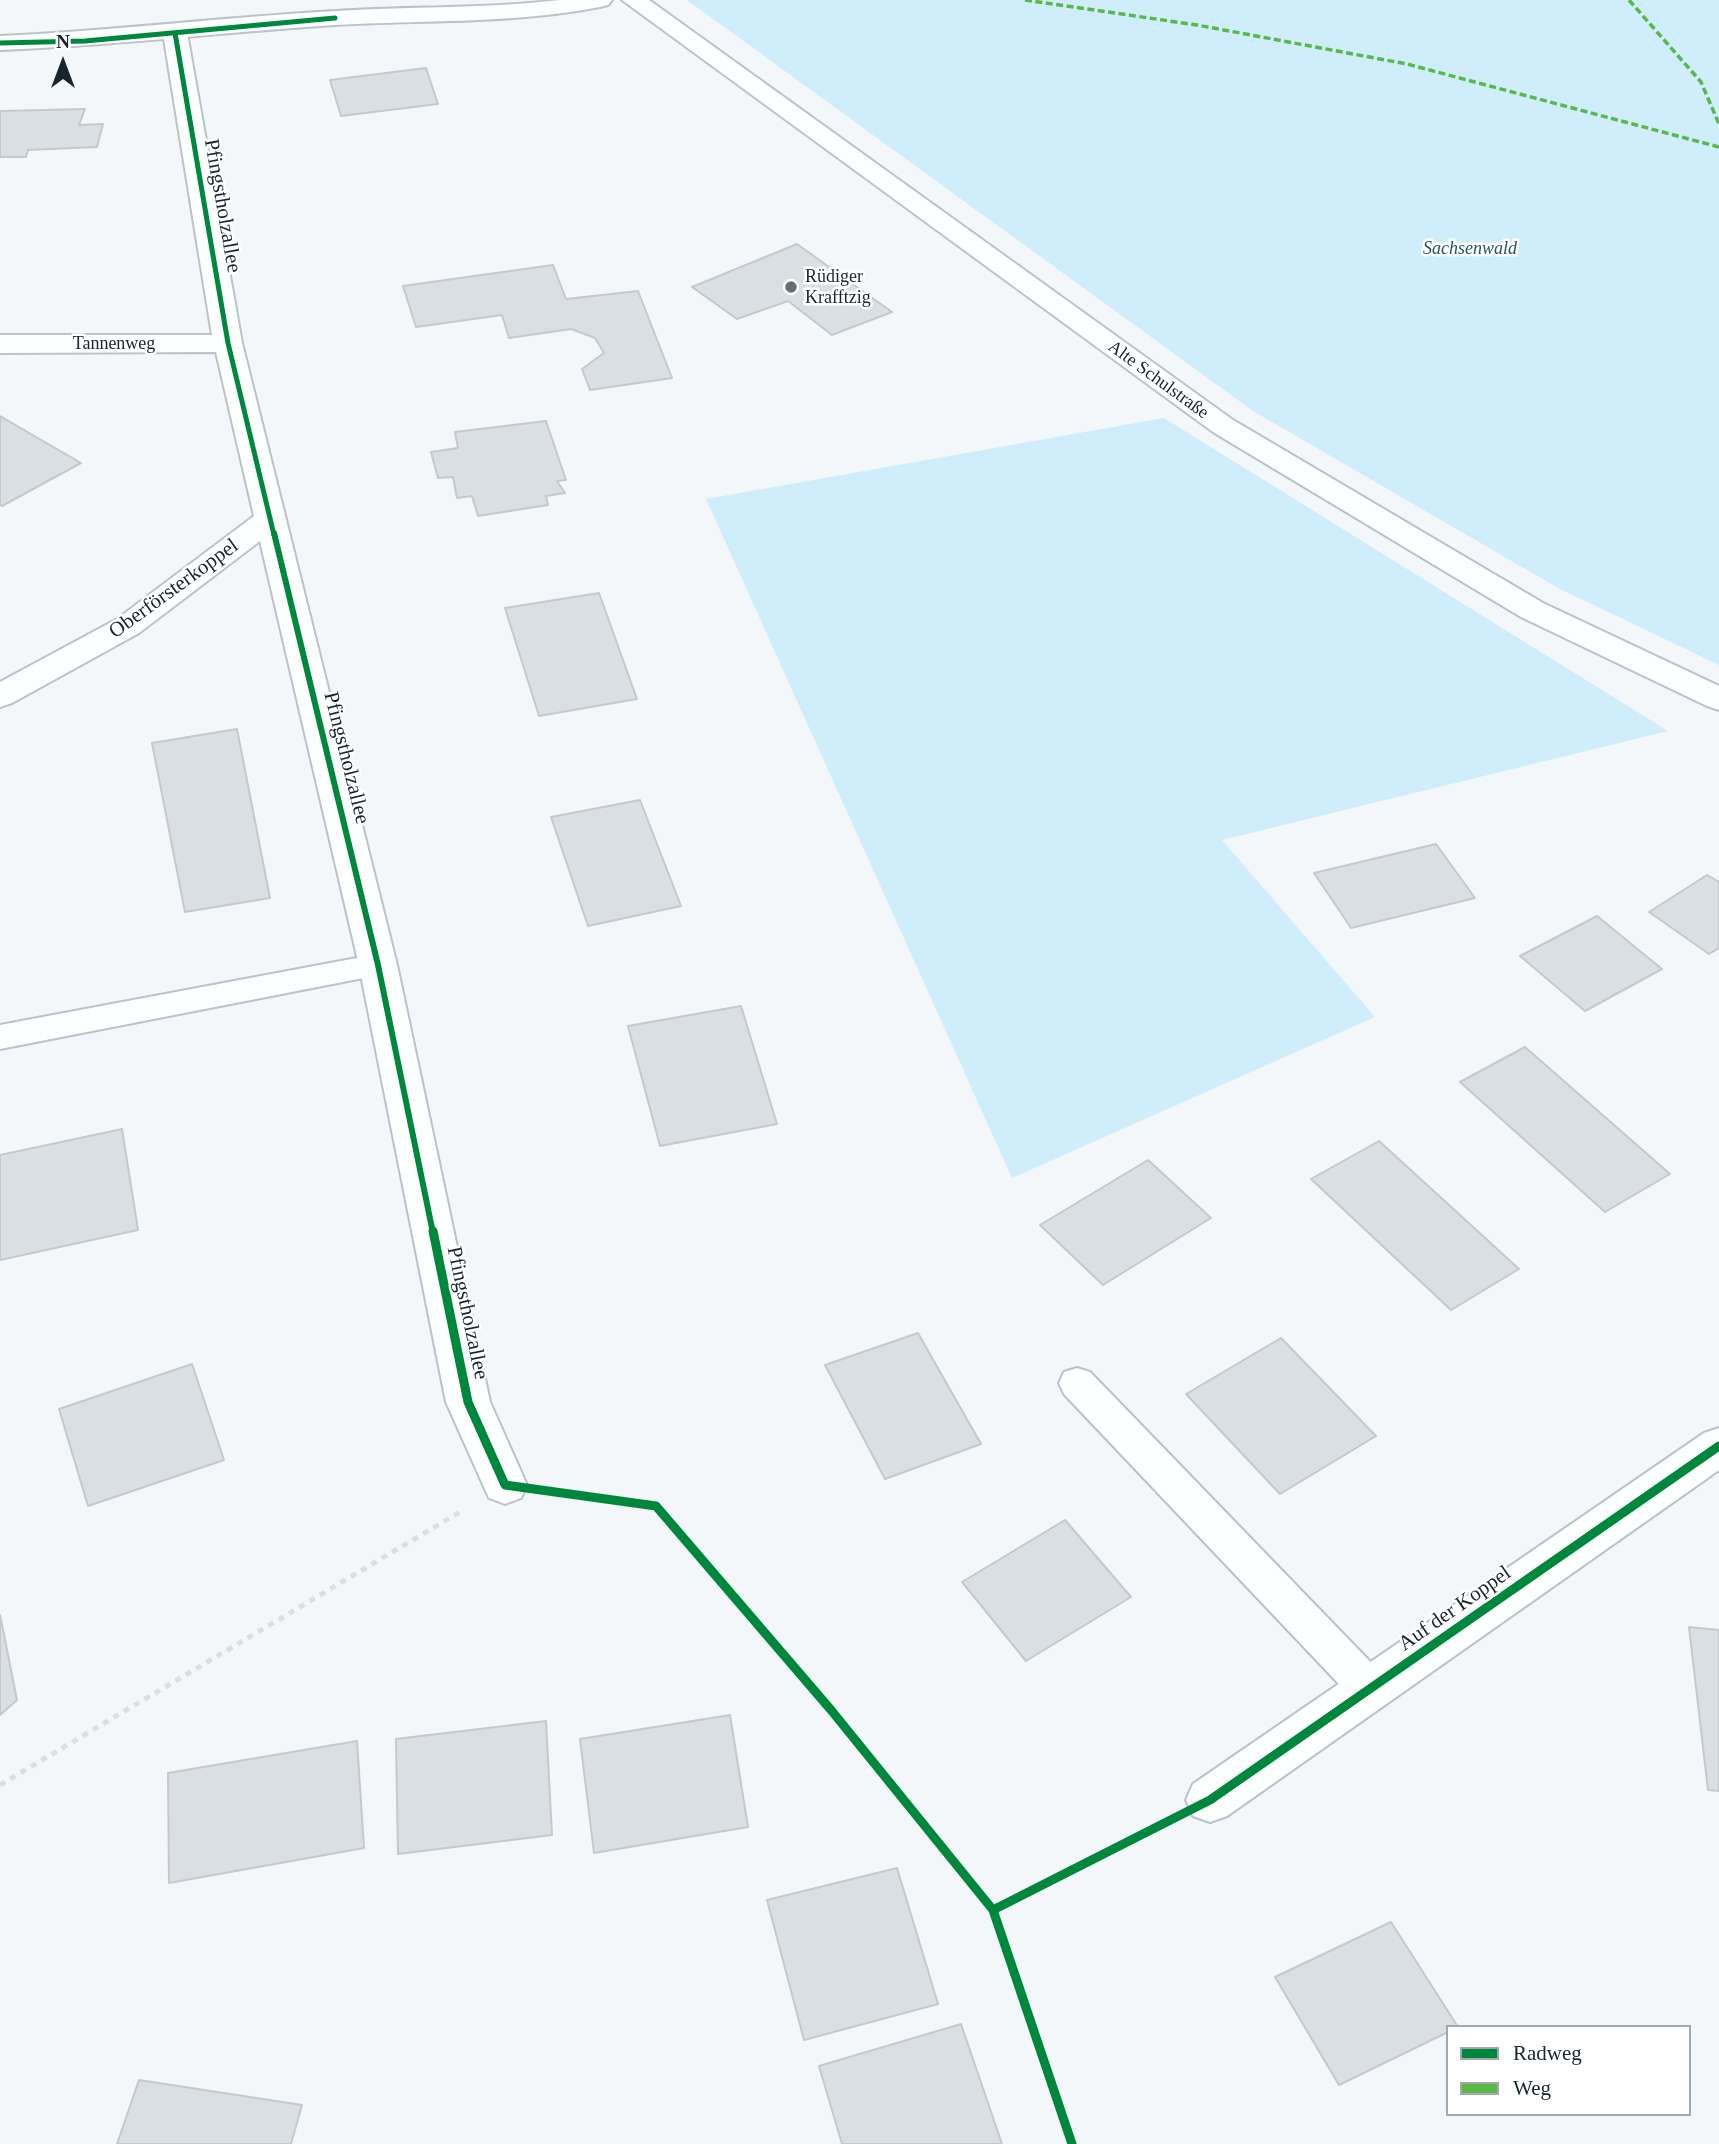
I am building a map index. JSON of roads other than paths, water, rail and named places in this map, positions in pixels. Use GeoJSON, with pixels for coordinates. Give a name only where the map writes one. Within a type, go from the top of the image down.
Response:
{"type":"FeatureCollection","features":[{"type":"Feature","properties":{"kind":"street"},"geometry":{"type":"LineString","coordinates":[[335,18],[425,0]]}},
{"type":"Feature","properties":{"kind":"street"},"geometry":{"type":"LineString","coordinates":[[0,43],[85,41],[335,18],[534,10],[600,0]]}},
{"type":"Feature","properties":{"kind":"street","name":"Alte Schulstraße"},"geometry":{"type":"LineString","coordinates":[[634,0],[1223,426],[1532,610],[1719,699]]}},
{"type":"Feature","properties":{"kind":"street","name":"Pfingstholzallee"},"geometry":{"type":"LineString","coordinates":[[175,33],[229,343],[378,965],[468,1402],[505,1485]]}},
{"type":"Feature","properties":{"kind":"street","name":"Tannenweg"},"geometry":{"type":"LineString","coordinates":[[0,344],[229,343]]}},
{"type":"Feature","properties":{"kind":"street","name":"Oberförsterkoppel"},"geometry":{"type":"LineString","coordinates":[[0,696],[128,626],[271,518]]}},
{"type":"Feature","properties":{"kind":"street","name":"Auf der Koppel"},"geometry":{"type":"LineString","coordinates":[[1210,1800],[1719,1446]]}},
{"type":"Feature","properties":{"kind":"lane"},"geometry":{"type":"LineString","coordinates":[[0,1037],[378,965]]}},
{"type":"Feature","properties":{"kind":"lane"},"geometry":{"type":"LineString","coordinates":[[1077,1383],[1370,1689]]}},
{"type":"Feature","properties":{"kind":"place","name":"Rüdiger Krafftzig"},"geometry":{"type":"Point","coordinates":[791,287]}},
{"type":"Feature","properties":{"kind":"park label","name":"Sachsenwald"},"geometry":{"type":"Point","coordinates":[1470,249]}}]}
